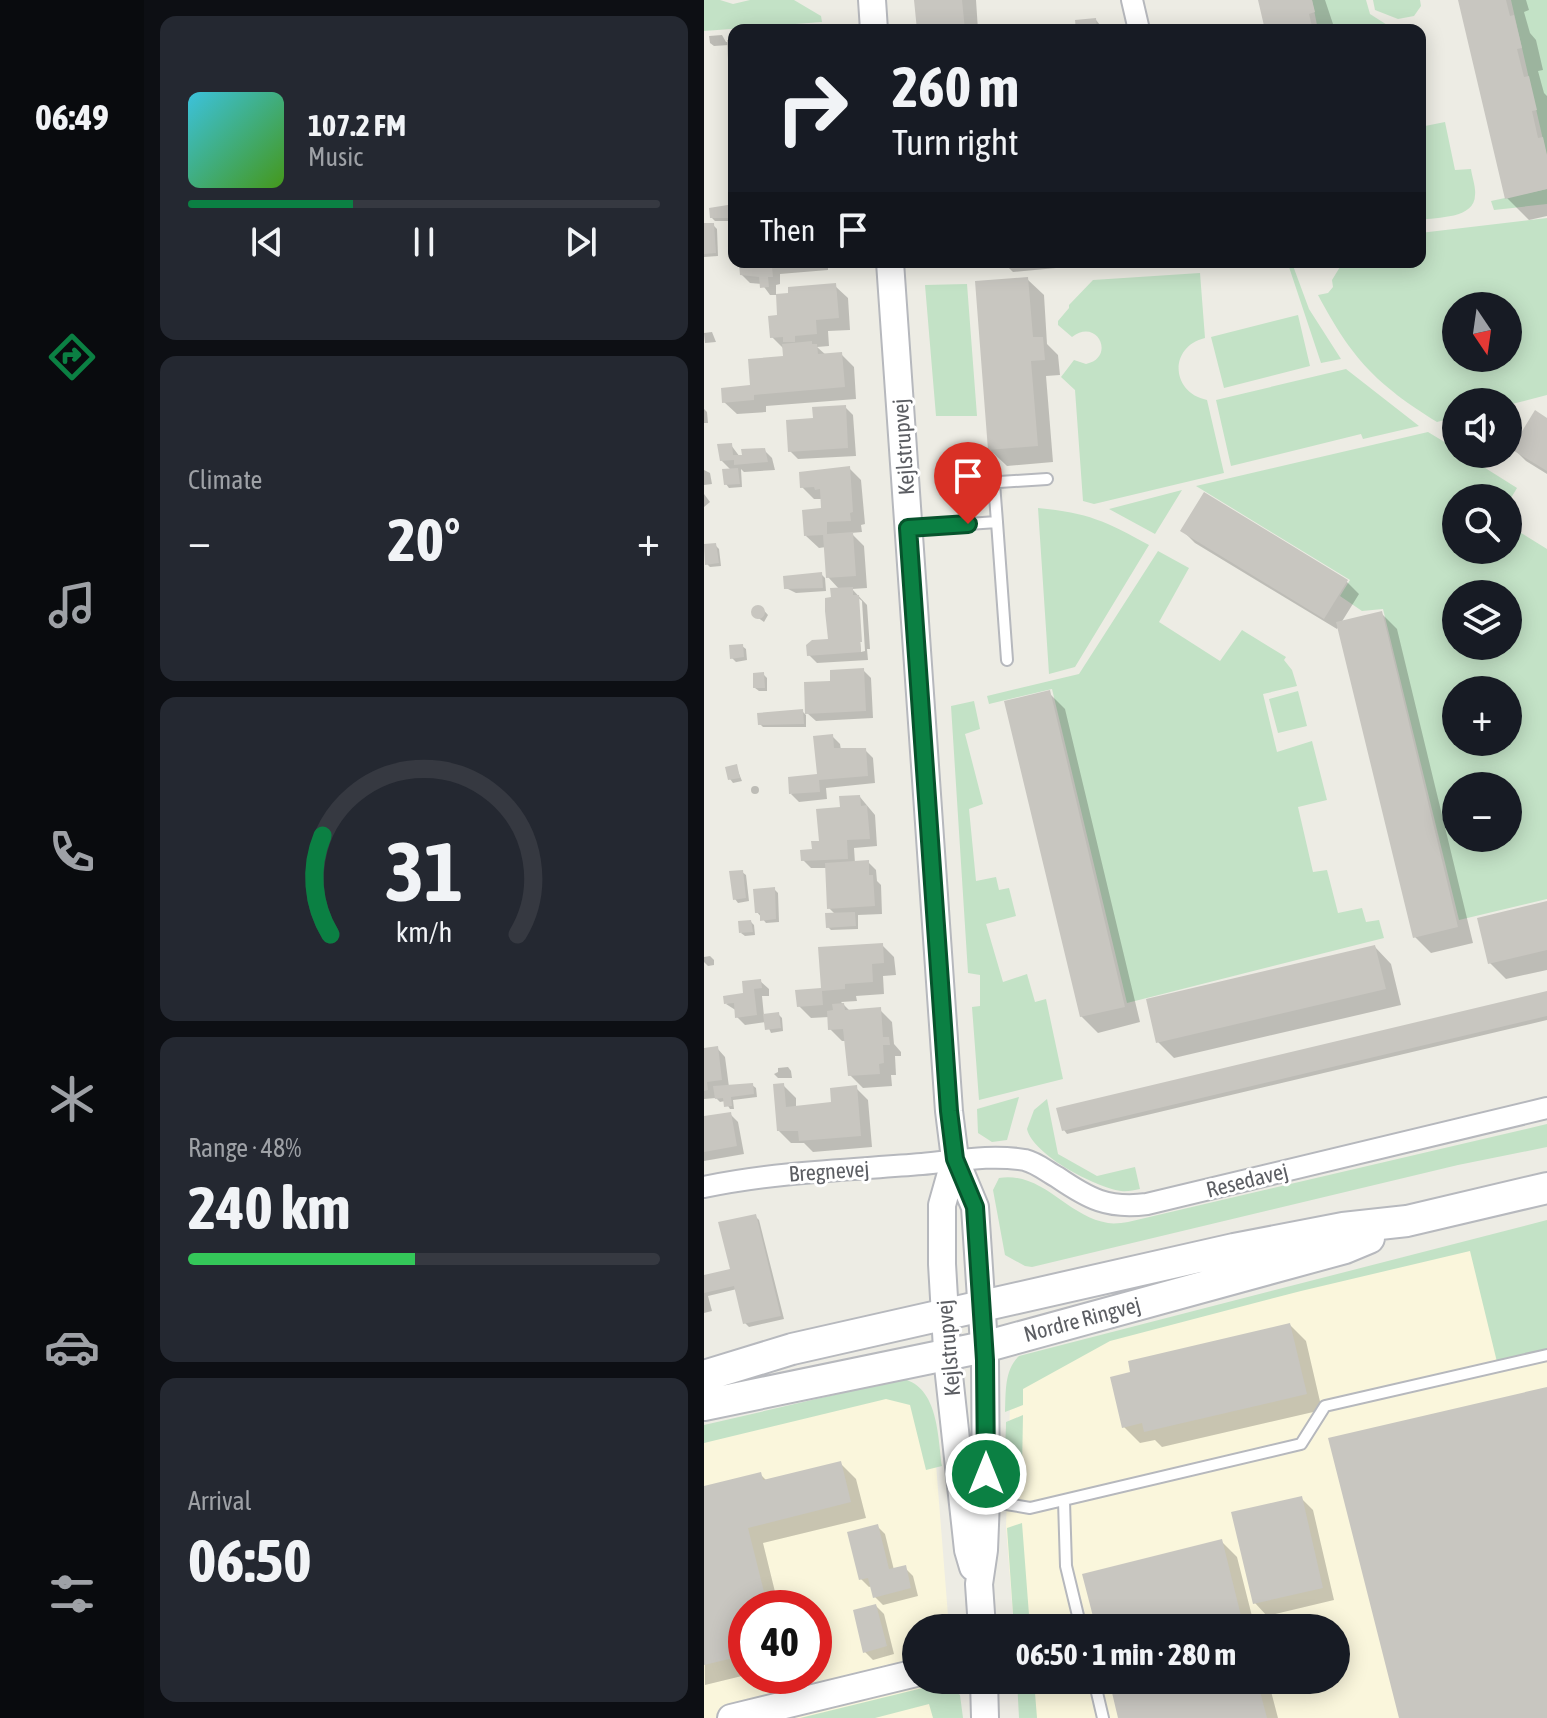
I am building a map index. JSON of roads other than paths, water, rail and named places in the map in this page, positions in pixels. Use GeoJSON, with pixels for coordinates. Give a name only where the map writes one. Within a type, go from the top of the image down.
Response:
{"type":"FeatureCollection","features":[{"type":"Feature","properties":{"kind":"main road","name":"Nordre Ringvej"},"geometry":{"type":"LineString","coordinates":[[704,1376],[792,1349],[1234,1249],[1343,1228],[1407,1221],[1547,1188]]}},
{"type":"Feature","properties":{"kind":"main road","name":"Nordre Ringvej"},"geometry":{"type":"LineString","coordinates":[[704,1405],[984,1347],[1345,1248],[1407,1221]]}},
{"type":"Feature","properties":{"kind":"street"},"geometry":{"type":"LineString","coordinates":[[872,0],[874,24]]}},
{"type":"Feature","properties":{"kind":"street"},"geometry":{"type":"LineString","coordinates":[[1132,0],[1138,24]]}},
{"type":"Feature","properties":{"kind":"street","name":"Kejlstrupvej"},"geometry":{"type":"LineString","coordinates":[[890,268],[949,1111],[955,1159],[975,1207],[984,1347],[986,1500],[979,1584],[981,1614]]}},
{"type":"Feature","properties":{"kind":"street","name":"Resedavej"},"geometry":{"type":"LineString","coordinates":[[955,1159],[1034,1162],[1103,1204],[1123,1207],[1147,1204],[1547,1108]]}},
{"type":"Feature","properties":{"kind":"street","name":"Kejlstrupvej"},"geometry":{"type":"LineString","coordinates":[[955,1159],[942,1205],[944,1316],[968,1550],[979,1584]]}},
{"type":"Feature","properties":{"kind":"street","name":"Bregnevej"},"geometry":{"type":"LineString","coordinates":[[704,1187],[755,1176],[925,1164],[955,1159]]}},
{"type":"Feature","properties":{"kind":"street"},"geometry":{"type":"LineString","coordinates":[[731,1718],[902,1676]]}},
{"type":"Feature","properties":{"kind":"street"},"geometry":{"type":"LineString","coordinates":[[984,1694],[985,1718]]}},
{"type":"Feature","properties":{"kind":"lane"},"geometry":{"type":"LineString","coordinates":[[969,484],[1047,479]]}},
{"type":"Feature","properties":{"kind":"lane"},"geometry":{"type":"LineString","coordinates":[[994,483],[1007,660]]}},
{"type":"Feature","properties":{"kind":"lane"},"geometry":{"type":"LineString","coordinates":[[908,528],[997,522]]}},
{"type":"Feature","properties":{"kind":"lane"},"geometry":{"type":"LineString","coordinates":[[986,1500],[1030,1508],[1301,1444],[1325,1406],[1547,1355]]}},
{"type":"Feature","properties":{"kind":"lane"},"geometry":{"type":"LineString","coordinates":[[1064,1501],[1066,1566],[1078,1614]]}},
{"type":"Feature","properties":{"kind":"lane"},"geometry":{"type":"LineString","coordinates":[[1097,1694],[1103,1718]]}}]}
